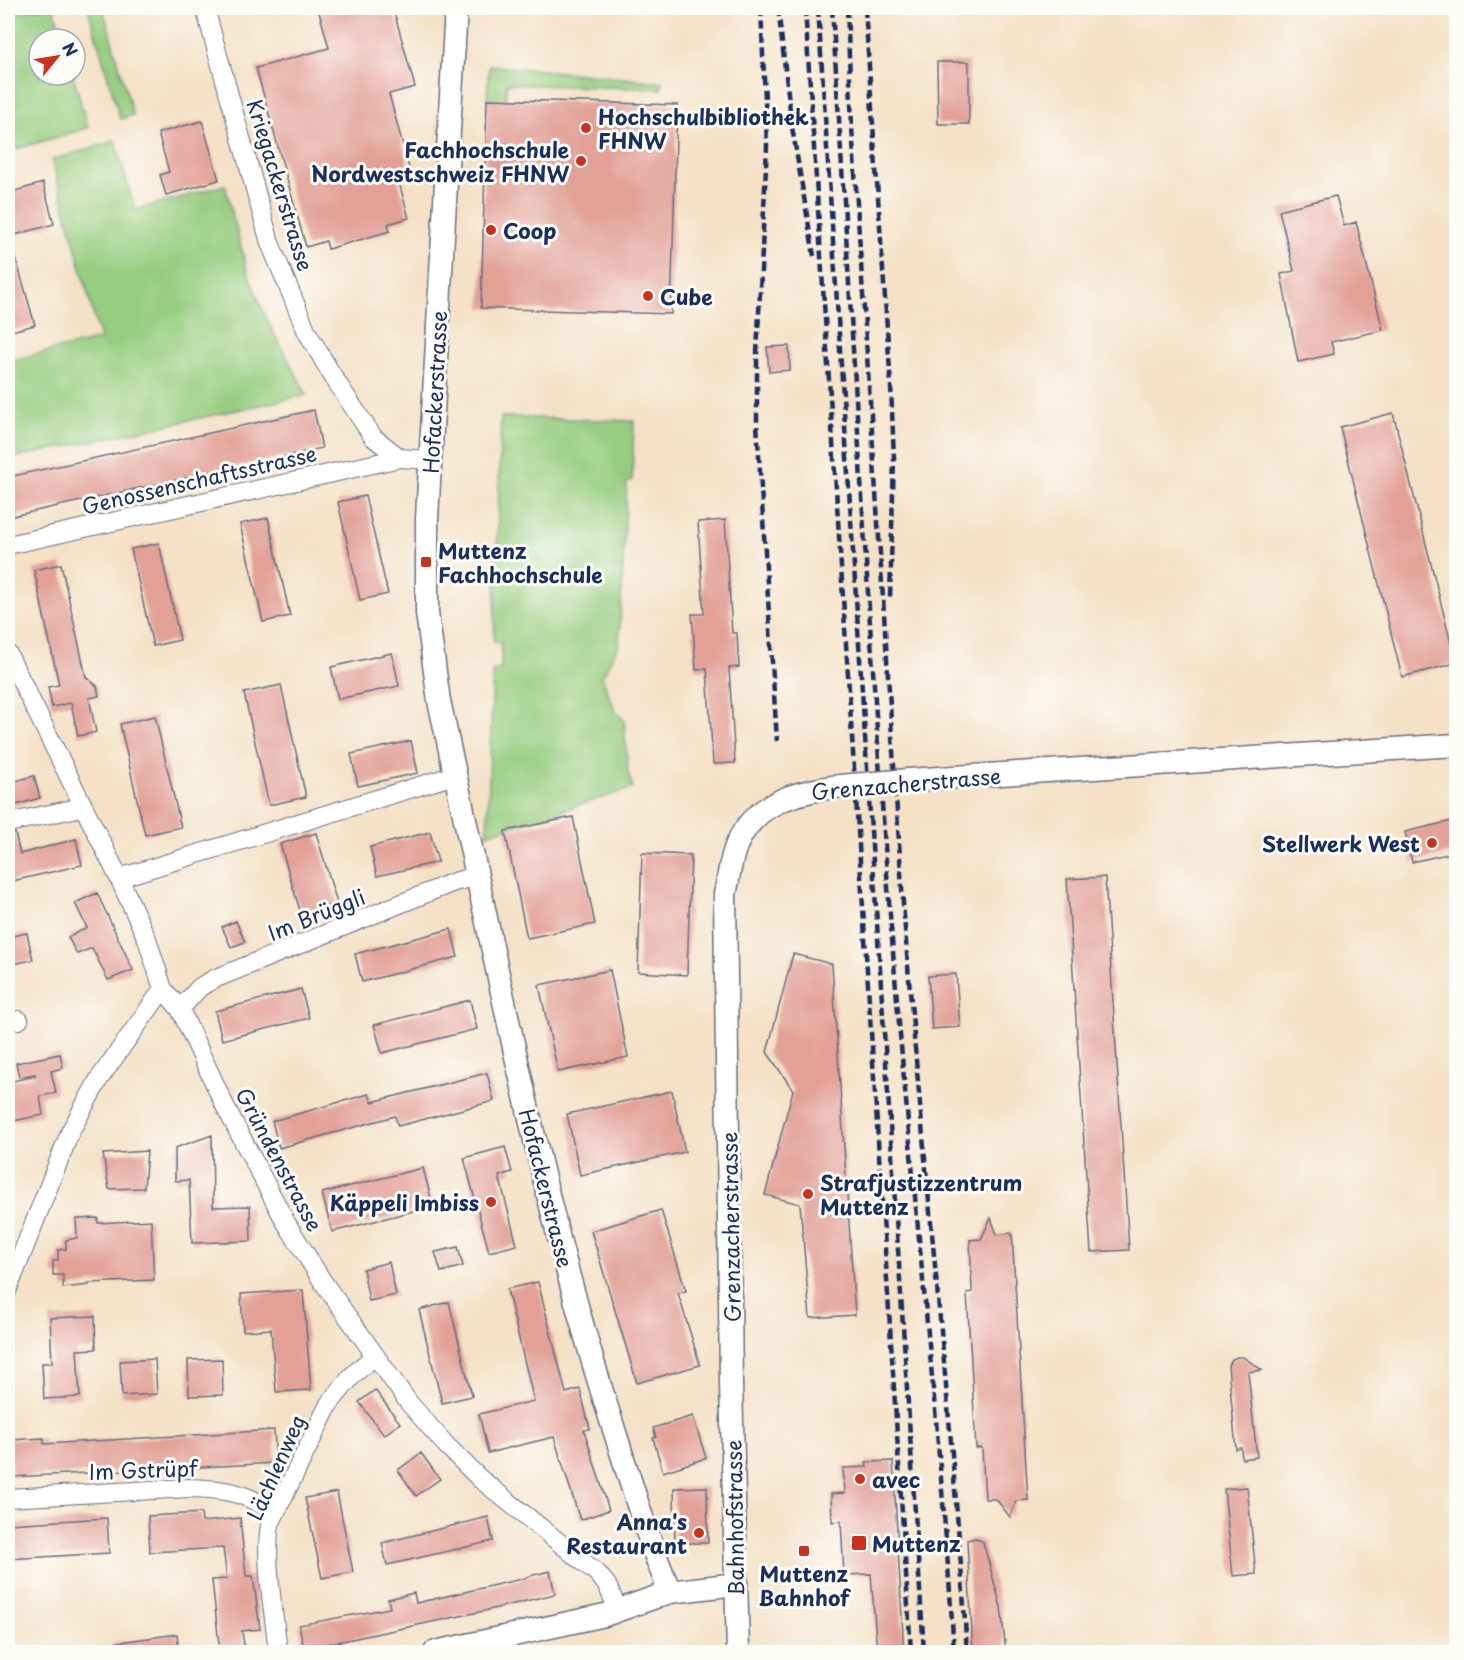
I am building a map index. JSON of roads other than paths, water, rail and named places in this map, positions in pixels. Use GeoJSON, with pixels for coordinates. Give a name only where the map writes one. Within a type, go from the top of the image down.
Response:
{"type":"FeatureCollection","features":[{"type":"Feature","properties":{"kind":"street","name":"Kriegackerstrasse"},"geometry":{"type":"LineString","coordinates":[[205,8],[270,243],[307,332],[332,375],[374,437],[400,458]]}},
{"type":"Feature","properties":{"kind":"street","name":"Hofackerstrasse"},"geometry":{"type":"LineString","coordinates":[[456,8],[429,460],[426,572],[428,624],[439,701],[535,1145],[598,1381],[657,1561],[670,1592]]}},
{"type":"Feature","properties":{"kind":"street"},"geometry":{"type":"LineString","coordinates":[[400,458],[429,460]]}},
{"type":"Feature","properties":{"kind":"street","name":"Genossenschaftsstrasse"},"geometry":{"type":"LineString","coordinates":[[8,545],[400,458]]}},
{"type":"Feature","properties":{"kind":"street","name":"Gründenstrasse"},"geometry":{"type":"LineString","coordinates":[[8,654],[119,878],[147,939],[163,989],[180,1009],[230,1115],[285,1221],[323,1282],[409,1403],[445,1444],[479,1478],[597,1573],[607,1585],[618,1610]]}},
{"type":"Feature","properties":{"kind":"street","name":"Grenzacherstrasse"},"geometry":{"type":"LineString","coordinates":[[731,1383],[726,894],[736,846],[743,832],[762,810],[784,798],[808,790],[841,786],[977,775],[1456,745]]}},
{"type":"Feature","properties":{"kind":"street"},"geometry":{"type":"LineString","coordinates":[[119,878],[455,775]]}},
{"type":"Feature","properties":{"kind":"street"},"geometry":{"type":"LineString","coordinates":[[8,823],[82,807]]}},
{"type":"Feature","properties":{"kind":"street","name":"Im Brüggli"},"geometry":{"type":"LineString","coordinates":[[180,1009],[200,987],[214,979],[454,882],[477,876]]}},
{"type":"Feature","properties":{"kind":"street"},"geometry":{"type":"LineString","coordinates":[[8,1289],[71,1130],[99,1078],[163,989]]}},
{"type":"Feature","properties":{"kind":"street","name":"Lächlenweg"},"geometry":{"type":"LineString","coordinates":[[278,1653],[268,1538],[270,1524],[329,1404],[352,1376],[374,1356]]}},
{"type":"Feature","properties":{"kind":"street","name":"Bahnhofstrasse"},"geometry":{"type":"LineString","coordinates":[[731,1383],[738,1653]]}},
{"type":"Feature","properties":{"kind":"street","name":"Im Gstrüpf"},"geometry":{"type":"LineString","coordinates":[[8,1498],[189,1488],[219,1489],[239,1493],[258,1501],[275,1513]]}},
{"type":"Feature","properties":{"kind":"street"},"geometry":{"type":"LineString","coordinates":[[435,1653],[605,1615],[670,1592],[736,1584]]}},
{"type":"Feature","properties":{"kind":"railway"},"geometry":{"type":"LineString","coordinates":[[761,8],[767,146],[757,354],[757,424],[777,741]]}},
{"type":"Feature","properties":{"kind":"railway"},"geometry":{"type":"LineString","coordinates":[[778,8],[792,127],[814,256]]}},
{"type":"Feature","properties":{"kind":"railway"},"geometry":{"type":"LineString","coordinates":[[805,8],[911,1652]]}},
{"type":"Feature","properties":{"kind":"railway"},"geometry":{"type":"LineString","coordinates":[[818,8],[924,1652]]}},
{"type":"Feature","properties":{"kind":"railway"},"geometry":{"type":"LineString","coordinates":[[832,8],[889,901],[940,1464],[954,1652]]}},
{"type":"Feature","properties":{"kind":"railway"},"geometry":{"type":"LineString","coordinates":[[847,8],[852,127],[903,903],[953,1465],[967,1652]]}},
{"type":"Feature","properties":{"kind":"railway"},"geometry":{"type":"LineString","coordinates":[[865,8],[891,386],[894,459],[890,598]]}},
{"type":"Feature","properties":{"kind":"place","name":"Hochschulbibliothek FHNW"},"geometry":{"type":"Point","coordinates":[586,128]}},
{"type":"Feature","properties":{"kind":"place","name":"Fachhochschule Nordwestschweiz FHNW"},"geometry":{"type":"Point","coordinates":[581,161]}},
{"type":"Feature","properties":{"kind":"place","name":"Coop"},"geometry":{"type":"Point","coordinates":[491,230]}},
{"type":"Feature","properties":{"kind":"place","name":"Cube"},"geometry":{"type":"Point","coordinates":[648,296]}},
{"type":"Feature","properties":{"kind":"place","name":"Muttenz Fachhochschule"},"geometry":{"type":"Point","coordinates":[426,562]}},
{"type":"Feature","properties":{"kind":"place","name":"Stellwerk West"},"geometry":{"type":"Point","coordinates":[1432,843]}},
{"type":"Feature","properties":{"kind":"place","name":"Strafjustizzentrum Muttenz"},"geometry":{"type":"Point","coordinates":[808,1194]}},
{"type":"Feature","properties":{"kind":"place","name":"Käppeli Imbiss"},"geometry":{"type":"Point","coordinates":[491,1202]}},
{"type":"Feature","properties":{"kind":"place","name":"avec"},"geometry":{"type":"Point","coordinates":[860,1479]}},
{"type":"Feature","properties":{"kind":"place","name":"Anna's Restaurant"},"geometry":{"type":"Point","coordinates":[699,1533]}},
{"type":"Feature","properties":{"kind":"place","name":"Muttenz"},"geometry":{"type":"Point","coordinates":[859,1543]}},
{"type":"Feature","properties":{"kind":"place","name":"Muttenz Bahnhof"},"geometry":{"type":"Point","coordinates":[804,1551]}}]}
